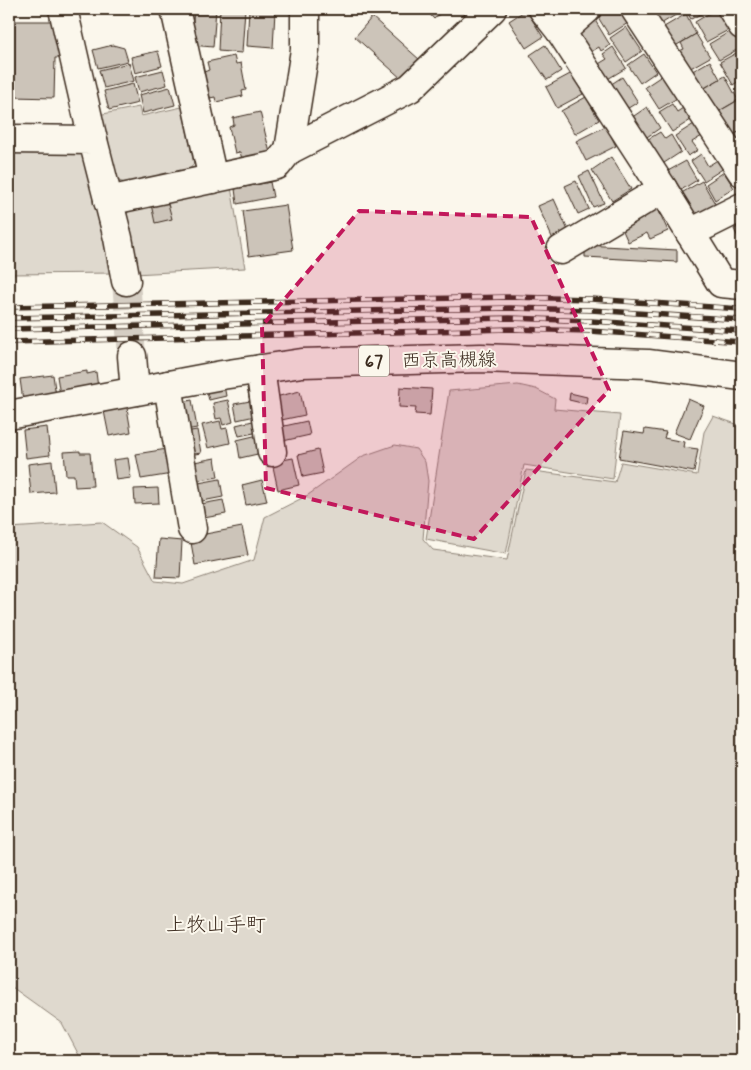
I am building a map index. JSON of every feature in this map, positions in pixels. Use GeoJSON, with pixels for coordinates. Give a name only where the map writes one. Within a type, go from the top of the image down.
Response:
{"type":"FeatureCollection","features":[{"type":"Feature","properties":{"kind":"street"},"geometry":{"type":"LineString","coordinates":[[63,9],[126,281]]}},
{"type":"Feature","properties":{"kind":"street"},"geometry":{"type":"LineString","coordinates":[[175,9],[213,179]]}},
{"type":"Feature","properties":{"kind":"street"},"geometry":{"type":"LineString","coordinates":[[289,150],[305,50],[305,9]]}},
{"type":"Feature","properties":{"kind":"street"},"geometry":{"type":"LineString","coordinates":[[108,201],[277,165],[289,150],[410,88],[492,9]]}},
{"type":"Feature","properties":{"kind":"street"},"geometry":{"type":"LineString","coordinates":[[543,9],[561,32],[664,189],[721,283],[742,285]]}},
{"type":"Feature","properties":{"kind":"street"},"geometry":{"type":"LineString","coordinates":[[561,32],[587,9]]}},
{"type":"Feature","properties":{"kind":"street"},"geometry":{"type":"LineString","coordinates":[[635,9],[742,172]]}},
{"type":"Feature","properties":{"kind":"street"},"geometry":{"type":"LineString","coordinates":[[732,9],[742,25]]}},
{"type":"Feature","properties":{"kind":"street"},"geometry":{"type":"LineString","coordinates":[[9,139],[93,140]]}},
{"type":"Feature","properties":{"kind":"street"},"geometry":{"type":"LineString","coordinates":[[561,250],[664,189]]}},
{"type":"Feature","properties":{"kind":"street"},"geometry":{"type":"LineString","coordinates":[[690,232],[742,207]]}},
{"type":"Feature","properties":{"kind":"street"},"geometry":{"type":"LineString","coordinates":[[132,356],[135,391]]}},
{"type":"Feature","properties":{"kind":"street","name":"西京高槻線"},"geometry":{"type":"LineString","coordinates":[[9,415],[168,385],[302,363],[481,358],[648,364],[742,376]]}},
{"type":"Feature","properties":{"kind":"street"},"geometry":{"type":"LineString","coordinates":[[260,369],[272,452]]}},
{"type":"Feature","properties":{"kind":"street"},"geometry":{"type":"LineString","coordinates":[[168,385],[192,529]]}},
{"type":"Feature","properties":{"kind":"highlighted area"},"geometry":{"type":"Polygon","coordinates":[[[359,211],[531,217],[609,390],[474,539],[266,488],[262,326],[359,211]]]}},
{"type":"Feature","properties":{"kind":"shaded area"},"geometry":{"type":"Polygon","coordinates":[[[139,107],[141,116],[182,107],[194,164],[187,172],[131,185],[113,179],[98,115],[139,107]]]}},
{"type":"Feature","properties":{"kind":"shaded area"},"geometry":{"type":"Polygon","coordinates":[[[9,150],[75,150],[83,156],[117,273],[9,274],[9,150]]]}},
{"type":"Feature","properties":{"kind":"shaded area"},"geometry":{"type":"Polygon","coordinates":[[[231,187],[245,268],[134,274],[126,215],[132,206],[231,187]]]}},
{"type":"Feature","properties":{"kind":"shaded area"},"geometry":{"type":"Polygon","coordinates":[[[518,385],[536,389],[555,399],[554,409],[620,415],[613,479],[524,465],[506,554],[426,539],[449,391],[518,385]]]}},
{"type":"Feature","properties":{"kind":"shaded area"},"geometry":{"type":"Polygon","coordinates":[[[713,416],[742,426],[742,1061],[82,1061],[62,1023],[9,985],[9,528],[102,522],[137,547],[155,581],[183,584],[254,560],[265,517],[308,495],[363,456],[395,445],[416,449],[425,462],[428,481],[423,539],[433,550],[507,560],[526,470],[615,482],[621,462],[697,475],[704,432],[713,416]]]}},
{"type":"Feature","properties":{"kind":"building"},"geometry":{"type":"Polygon","coordinates":[[[194,9],[216,9],[213,47],[191,45],[194,9]]]}},
{"type":"Feature","properties":{"kind":"building"},"geometry":{"type":"Polygon","coordinates":[[[220,9],[245,9],[242,53],[218,51],[220,9]]]}},
{"type":"Feature","properties":{"kind":"building"},"geometry":{"type":"Polygon","coordinates":[[[249,9],[275,11],[273,48],[247,46],[249,9]]]}},
{"type":"Feature","properties":{"kind":"building"},"geometry":{"type":"Polygon","coordinates":[[[425,9],[445,9],[434,19],[425,9]]]}},
{"type":"Feature","properties":{"kind":"building"},"geometry":{"type":"Polygon","coordinates":[[[604,9],[619,9],[628,23],[609,35],[596,14],[604,9]]]}},
{"type":"Feature","properties":{"kind":"building"},"geometry":{"type":"Polygon","coordinates":[[[650,9],[683,9],[684,10],[659,25],[650,9]]]}},
{"type":"Feature","properties":{"kind":"building"},"geometry":{"type":"Polygon","coordinates":[[[685,9],[711,9],[691,19],[685,9]]]}},
{"type":"Feature","properties":{"kind":"building"},"geometry":{"type":"Polygon","coordinates":[[[526,10],[543,37],[526,48],[509,21],[526,10]]]}},
{"type":"Feature","properties":{"kind":"building"},"geometry":{"type":"Polygon","coordinates":[[[715,10],[719,16],[726,12],[734,27],[706,42],[695,22],[715,10]]]}},
{"type":"Feature","properties":{"kind":"building"},"geometry":{"type":"Polygon","coordinates":[[[686,14],[696,34],[670,49],[659,30],[686,14]]]}},
{"type":"Feature","properties":{"kind":"building"},"geometry":{"type":"Polygon","coordinates":[[[372,17],[420,60],[403,80],[355,37],[372,17]]]}},
{"type":"Feature","properties":{"kind":"building"},"geometry":{"type":"Polygon","coordinates":[[[593,17],[610,45],[601,51],[599,47],[589,53],[576,32],[593,17]]]}},
{"type":"Feature","properties":{"kind":"building"},"geometry":{"type":"Polygon","coordinates":[[[9,21],[61,21],[60,58],[55,58],[54,98],[13,97],[13,58],[9,58],[9,21]]]}},
{"type":"Feature","properties":{"kind":"building"},"geometry":{"type":"Polygon","coordinates":[[[626,27],[642,51],[626,62],[610,38],[626,27]]]}},
{"type":"Feature","properties":{"kind":"building"},"geometry":{"type":"Polygon","coordinates":[[[736,28],[742,39],[742,47],[719,60],[709,44],[736,28]]]}},
{"type":"Feature","properties":{"kind":"building"},"geometry":{"type":"Polygon","coordinates":[[[696,34],[710,57],[687,70],[677,52],[684,49],[681,43],[696,34]]]}},
{"type":"Feature","properties":{"kind":"building"},"geometry":{"type":"Polygon","coordinates":[[[113,45],[124,48],[128,61],[98,68],[93,50],[113,45]]]}},
{"type":"Feature","properties":{"kind":"building"},"geometry":{"type":"Polygon","coordinates":[[[545,45],[561,71],[547,80],[530,55],[545,45]]]}},
{"type":"Feature","properties":{"kind":"building"},"geometry":{"type":"Polygon","coordinates":[[[613,47],[626,68],[606,80],[597,65],[607,59],[603,54],[613,47]]]}},
{"type":"Feature","properties":{"kind":"building"},"geometry":{"type":"Polygon","coordinates":[[[158,51],[162,66],[135,73],[131,57],[158,51]]]}},
{"type":"Feature","properties":{"kind":"building"},"geometry":{"type":"Polygon","coordinates":[[[738,52],[740,56],[742,55],[742,79],[733,85],[720,62],[738,52]]]}},
{"type":"Feature","properties":{"kind":"building"},"geometry":{"type":"Polygon","coordinates":[[[644,54],[656,72],[640,83],[628,65],[644,54]]]}},
{"type":"Feature","properties":{"kind":"building"},"geometry":{"type":"Polygon","coordinates":[[[234,56],[236,64],[241,63],[246,90],[242,91],[243,96],[216,102],[215,97],[210,98],[204,72],[209,70],[207,62],[234,56]]]}},
{"type":"Feature","properties":{"kind":"building"},"geometry":{"type":"Polygon","coordinates":[[[710,61],[720,79],[699,91],[689,73],[710,61]]]}},
{"type":"Feature","properties":{"kind":"building"},"geometry":{"type":"Polygon","coordinates":[[[129,63],[134,81],[104,88],[99,70],[129,63]]]}},
{"type":"Feature","properties":{"kind":"building"},"geometry":{"type":"Polygon","coordinates":[[[163,70],[167,85],[139,92],[135,77],[163,70]]]}},
{"type":"Feature","properties":{"kind":"building"},"geometry":{"type":"Polygon","coordinates":[[[572,73],[583,94],[557,108],[546,87],[572,73]]]}},
{"type":"Feature","properties":{"kind":"building"},"geometry":{"type":"Polygon","coordinates":[[[663,75],[679,97],[659,109],[645,87],[663,75]]]}},
{"type":"Feature","properties":{"kind":"building"},"geometry":{"type":"Polygon","coordinates":[[[725,76],[738,100],[716,113],[703,89],[725,76]]]}},
{"type":"Feature","properties":{"kind":"building"},"geometry":{"type":"Polygon","coordinates":[[[622,77],[638,102],[625,110],[610,85],[622,77]]]}},
{"type":"Feature","properties":{"kind":"building"},"geometry":{"type":"Polygon","coordinates":[[[133,84],[138,103],[109,110],[104,91],[133,84]]]}},
{"type":"Feature","properties":{"kind":"building"},"geometry":{"type":"Polygon","coordinates":[[[170,87],[175,105],[143,113],[139,95],[170,87]]]}},
{"type":"Feature","properties":{"kind":"building"},"geometry":{"type":"Polygon","coordinates":[[[586,97],[599,120],[575,134],[561,111],[586,97]]]}},
{"type":"Feature","properties":{"kind":"building"},"geometry":{"type":"Polygon","coordinates":[[[742,98],[742,130],[730,137],[716,113],[742,98]]]}},
{"type":"Feature","properties":{"kind":"building"},"geometry":{"type":"Polygon","coordinates":[[[672,104],[677,112],[686,106],[694,118],[672,132],[659,112],[672,104]]]}},
{"type":"Feature","properties":{"kind":"building"},"geometry":{"type":"Polygon","coordinates":[[[647,107],[660,128],[644,139],[631,118],[647,107]]]}},
{"type":"Feature","properties":{"kind":"building"},"geometry":{"type":"Polygon","coordinates":[[[260,112],[270,153],[242,159],[240,152],[235,153],[229,127],[234,125],[233,118],[260,112]]]}},
{"type":"Feature","properties":{"kind":"building"},"geometry":{"type":"Polygon","coordinates":[[[694,124],[702,136],[692,142],[698,150],[688,156],[675,136],[694,124]]]}},
{"type":"Feature","properties":{"kind":"building"},"geometry":{"type":"Polygon","coordinates":[[[606,126],[616,146],[586,161],[576,141],[606,126]]]}},
{"type":"Feature","properties":{"kind":"building"},"geometry":{"type":"Polygon","coordinates":[[[742,130],[742,158],[730,137],[742,130]]]}},
{"type":"Feature","properties":{"kind":"building"},"geometry":{"type":"Polygon","coordinates":[[[660,132],[665,139],[671,135],[681,152],[661,165],[645,141],[660,132]]]}},
{"type":"Feature","properties":{"kind":"building"},"geometry":{"type":"Polygon","coordinates":[[[701,154],[708,166],[719,159],[724,168],[704,181],[691,161],[701,154]]]}},
{"type":"Feature","properties":{"kind":"building"},"geometry":{"type":"Polygon","coordinates":[[[611,157],[631,189],[612,201],[592,170],[611,157]]]}},
{"type":"Feature","properties":{"kind":"building"},"geometry":{"type":"Polygon","coordinates":[[[686,161],[697,180],[678,192],[666,172],[686,161]]]}},
{"type":"Feature","properties":{"kind":"building"},"geometry":{"type":"Polygon","coordinates":[[[589,171],[604,203],[593,207],[579,176],[589,171]]]}},
{"type":"Feature","properties":{"kind":"building"},"geometry":{"type":"Polygon","coordinates":[[[724,172],[734,188],[715,200],[706,184],[724,172]]]}},
{"type":"Feature","properties":{"kind":"building"},"geometry":{"type":"Polygon","coordinates":[[[576,181],[589,209],[578,214],[565,186],[576,181]]]}},
{"type":"Feature","properties":{"kind":"building"},"geometry":{"type":"Polygon","coordinates":[[[702,181],[717,207],[703,215],[700,211],[691,217],[678,195],[702,181]]]}},
{"type":"Feature","properties":{"kind":"building"},"geometry":{"type":"Polygon","coordinates":[[[270,182],[273,197],[237,204],[235,189],[270,182]]]}},
{"type":"Feature","properties":{"kind":"building"},"geometry":{"type":"Polygon","coordinates":[[[554,199],[571,237],[555,244],[538,206],[554,199]]]}},
{"type":"Feature","properties":{"kind":"building"},"geometry":{"type":"Polygon","coordinates":[[[167,200],[172,219],[155,223],[151,204],[167,200]]]}},
{"type":"Feature","properties":{"kind":"building"},"geometry":{"type":"Polygon","coordinates":[[[286,205],[293,250],[249,256],[243,211],[286,205]]]}},
{"type":"Feature","properties":{"kind":"building"},"geometry":{"type":"Polygon","coordinates":[[[657,207],[668,231],[650,239],[647,233],[628,242],[620,224],[657,207]]]}},
{"type":"Feature","properties":{"kind":"building"},"geometry":{"type":"Polygon","coordinates":[[[742,225],[742,246],[734,229],[742,225]]]}},
{"type":"Feature","properties":{"kind":"building"},"geometry":{"type":"Polygon","coordinates":[[[585,245],[677,250],[677,262],[585,257],[585,245]]]}},
{"type":"Feature","properties":{"kind":"building"},"geometry":{"type":"Polygon","coordinates":[[[87,371],[87,374],[96,372],[98,388],[60,395],[57,376],[87,371]]]}},
{"type":"Feature","properties":{"kind":"building"},"geometry":{"type":"Polygon","coordinates":[[[53,375],[56,396],[23,401],[20,379],[53,375]]]}},
{"type":"Feature","properties":{"kind":"building"},"geometry":{"type":"Polygon","coordinates":[[[9,380],[15,380],[14,401],[9,401],[9,380]]]}},
{"type":"Feature","properties":{"kind":"building"},"geometry":{"type":"Polygon","coordinates":[[[224,385],[226,396],[209,400],[206,389],[224,385]]]}},
{"type":"Feature","properties":{"kind":"building"},"geometry":{"type":"Polygon","coordinates":[[[257,385],[264,414],[237,420],[234,404],[250,401],[247,388],[257,385]]]}},
{"type":"Feature","properties":{"kind":"building"},"geometry":{"type":"Polygon","coordinates":[[[400,387],[432,389],[430,415],[415,414],[416,408],[399,407],[400,387]]]}},
{"type":"Feature","properties":{"kind":"building"},"geometry":{"type":"Polygon","coordinates":[[[300,391],[305,415],[272,422],[267,399],[300,391]]]}},
{"type":"Feature","properties":{"kind":"building"},"geometry":{"type":"Polygon","coordinates":[[[570,393],[587,397],[586,404],[569,400],[570,393]]]}},
{"type":"Feature","properties":{"kind":"building"},"geometry":{"type":"Polygon","coordinates":[[[688,399],[704,406],[690,439],[674,433],[688,399]]]}},
{"type":"Feature","properties":{"kind":"building"},"geometry":{"type":"Polygon","coordinates":[[[192,400],[197,428],[179,431],[173,404],[192,400]]]}},
{"type":"Feature","properties":{"kind":"building"},"geometry":{"type":"Polygon","coordinates":[[[228,400],[233,422],[223,425],[221,418],[216,419],[213,403],[228,400]]]}},
{"type":"Feature","properties":{"kind":"building"},"geometry":{"type":"Polygon","coordinates":[[[126,402],[131,432],[109,436],[103,406],[126,402]]]}},
{"type":"Feature","properties":{"kind":"building"},"geometry":{"type":"Polygon","coordinates":[[[261,419],[264,431],[239,436],[236,425],[261,419]]]}},
{"type":"Feature","properties":{"kind":"building"},"geometry":{"type":"Polygon","coordinates":[[[220,421],[222,429],[227,428],[230,443],[208,448],[202,425],[220,421]]]}},
{"type":"Feature","properties":{"kind":"building"},"geometry":{"type":"Polygon","coordinates":[[[307,421],[310,435],[274,443],[271,429],[307,421]]]}},
{"type":"Feature","properties":{"kind":"building"},"geometry":{"type":"Polygon","coordinates":[[[47,427],[50,455],[26,458],[23,430],[47,427]]]}},
{"type":"Feature","properties":{"kind":"building"},"geometry":{"type":"Polygon","coordinates":[[[645,429],[666,432],[664,438],[684,442],[683,447],[698,449],[694,472],[619,458],[624,431],[644,434],[645,429]]]}},
{"type":"Feature","properties":{"kind":"building"},"geometry":{"type":"Polygon","coordinates":[[[197,430],[201,453],[183,456],[179,433],[197,430]]]}},
{"type":"Feature","properties":{"kind":"building"},"geometry":{"type":"Polygon","coordinates":[[[258,435],[262,453],[240,458],[237,440],[258,435]]]}},
{"type":"Feature","properties":{"kind":"building"},"geometry":{"type":"Polygon","coordinates":[[[167,449],[172,474],[141,479],[136,454],[167,449]]]}},
{"type":"Feature","properties":{"kind":"building"},"geometry":{"type":"Polygon","coordinates":[[[318,450],[323,473],[303,477],[298,455],[318,450]]]}},
{"type":"Feature","properties":{"kind":"building"},"geometry":{"type":"Polygon","coordinates":[[[80,451],[80,453],[90,453],[93,486],[75,487],[74,475],[66,475],[64,452],[80,451]]]}},
{"type":"Feature","properties":{"kind":"building"},"geometry":{"type":"Polygon","coordinates":[[[128,458],[131,478],[116,480],[113,460],[128,458]]]}},
{"type":"Feature","properties":{"kind":"building"},"geometry":{"type":"Polygon","coordinates":[[[215,458],[218,477],[188,482],[184,464],[215,458]]]}},
{"type":"Feature","properties":{"kind":"building"},"geometry":{"type":"Polygon","coordinates":[[[293,458],[299,485],[278,490],[272,462],[293,458]]]}},
{"type":"Feature","properties":{"kind":"building"},"geometry":{"type":"Polygon","coordinates":[[[52,461],[55,492],[31,494],[28,464],[52,461]]]}},
{"type":"Feature","properties":{"kind":"building"},"geometry":{"type":"Polygon","coordinates":[[[220,479],[223,497],[192,503],[188,485],[220,479]]]}},
{"type":"Feature","properties":{"kind":"building"},"geometry":{"type":"Polygon","coordinates":[[[262,480],[267,501],[246,505],[242,485],[262,480]]]}},
{"type":"Feature","properties":{"kind":"building"},"geometry":{"type":"Polygon","coordinates":[[[158,488],[159,503],[135,504],[134,489],[158,488]]]}},
{"type":"Feature","properties":{"kind":"building"},"geometry":{"type":"Polygon","coordinates":[[[223,500],[226,514],[193,520],[190,506],[223,500]]]}},
{"type":"Feature","properties":{"kind":"building"},"geometry":{"type":"Polygon","coordinates":[[[242,527],[248,555],[195,565],[190,537],[242,527]]]}},
{"type":"Feature","properties":{"kind":"building"},"geometry":{"type":"Polygon","coordinates":[[[159,539],[182,541],[180,578],[156,577],[159,539]]]}},
{"type":"Feature","properties":{"kind":"tunnel"},"geometry":{"type":"LineString","coordinates":[[126,281],[132,356]]}},
{"type":"Feature","properties":{"kind":"railway"},"geometry":{"type":"LineString","coordinates":[[9,307],[510,297],[591,299],[742,309]]}},
{"type":"Feature","properties":{"kind":"railway"},"geometry":{"type":"LineString","coordinates":[[9,318],[510,308],[591,310],[742,320]]}},
{"type":"Feature","properties":{"kind":"railway"},"geometry":{"type":"LineString","coordinates":[[9,329],[510,318],[591,321],[742,331]]}},
{"type":"Feature","properties":{"kind":"railway"},"geometry":{"type":"LineString","coordinates":[[9,342],[510,329],[590,331],[742,342]]}},
{"type":"Feature","properties":{"kind":"district","name":"上牧山手町"},"geometry":{"type":"Point","coordinates":[216,924]}}]}
